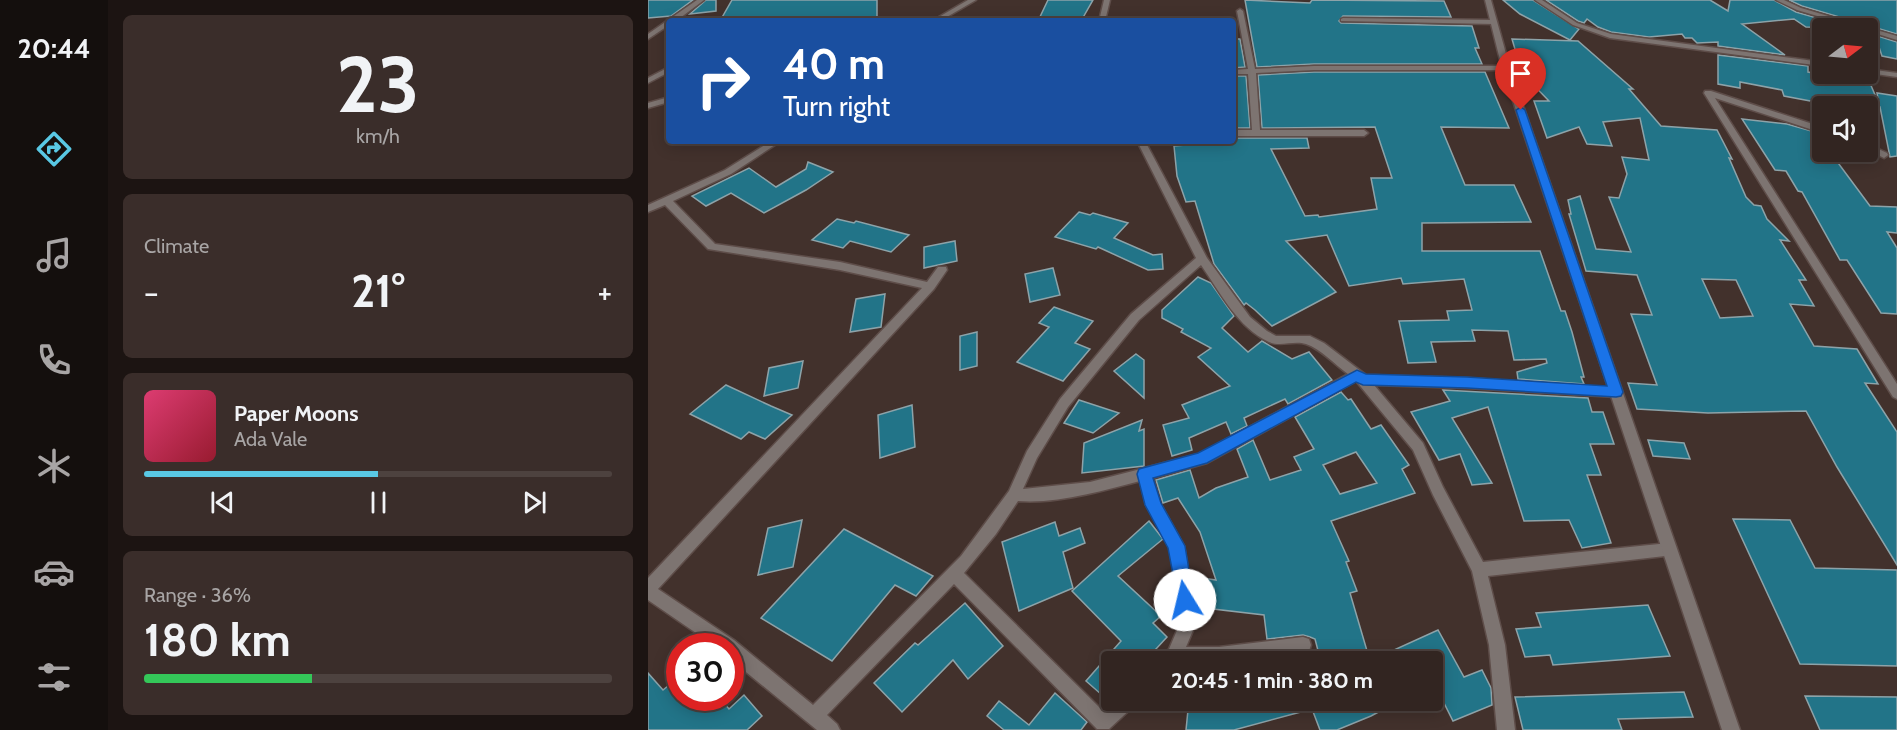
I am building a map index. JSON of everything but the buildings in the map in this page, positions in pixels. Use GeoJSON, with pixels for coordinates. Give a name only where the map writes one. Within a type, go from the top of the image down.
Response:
{"type":"FeatureCollection","features":[{"type":"Feature","properties":{"kind":"street"},"geometry":{"type":"LineString","coordinates":[[676,18],[701,0]]}},
{"type":"Feature","properties":{"kind":"street"},"geometry":{"type":"LineString","coordinates":[[940,18],[973,0]]}},
{"type":"Feature","properties":{"kind":"street"},"geometry":{"type":"LineString","coordinates":[[1103,18],[1107,0]]}},
{"type":"Feature","properties":{"kind":"street"},"geometry":{"type":"LineString","coordinates":[[1488,0],[1506,68],[1731,730]]}},
{"type":"Feature","properties":{"kind":"street"},"geometry":{"type":"LineString","coordinates":[[1538,0],[1575,24],[1610,36],[1812,63]]}},
{"type":"Feature","properties":{"kind":"street"},"geometry":{"type":"LineString","coordinates":[[1779,0],[1829,18]]}},
{"type":"Feature","properties":{"kind":"street"},"geometry":{"type":"LineString","coordinates":[[1240,11],[1252,70],[1256,133]]}},
{"type":"Feature","properties":{"kind":"street"},"geometry":{"type":"LineString","coordinates":[[1343,20],[1494,22]]}},
{"type":"Feature","properties":{"kind":"street"},"geometry":{"type":"LineString","coordinates":[[648,37],[666,25]]}},
{"type":"Feature","properties":{"kind":"street"},"geometry":{"type":"LineString","coordinates":[[1878,32],[1897,38]]}},
{"type":"Feature","properties":{"kind":"street"},"geometry":{"type":"LineString","coordinates":[[1236,72],[1506,68]]}},
{"type":"Feature","properties":{"kind":"street"},"geometry":{"type":"LineString","coordinates":[[649,77],[666,70]]}},
{"type":"Feature","properties":{"kind":"street"},"geometry":{"type":"LineString","coordinates":[[1878,72],[1897,75]]}},
{"type":"Feature","properties":{"kind":"street"},"geometry":{"type":"LineString","coordinates":[[1812,127],[1749,104],[1708,93],[1897,394]]}},
{"type":"Feature","properties":{"kind":"street"},"geometry":{"type":"LineString","coordinates":[[648,106],[666,100]]}},
{"type":"Feature","properties":{"kind":"street"},"geometry":{"type":"LineString","coordinates":[[1236,134],[1364,133]]}},
{"type":"Feature","properties":{"kind":"street"},"geometry":{"type":"LineString","coordinates":[[648,209],[668,202],[729,172],[772,144]]}},
{"type":"Feature","properties":{"kind":"street"},"geometry":{"type":"LineString","coordinates":[[1147,144],[1202,259],[1246,320],[1263,334],[1275,340],[1306,339],[1320,346],[1360,378],[1418,447],[1479,570],[1497,645],[1506,730]]}},
{"type":"Feature","properties":{"kind":"street"},"geometry":{"type":"LineString","coordinates":[[1878,151],[1884,154]]}},
{"type":"Feature","properties":{"kind":"street"},"geometry":{"type":"LineString","coordinates":[[668,202],[712,247],[840,266],[930,286]]}},
{"type":"Feature","properties":{"kind":"street"},"geometry":{"type":"LineString","coordinates":[[814,716],[954,574],[991,530],[1014,495],[1032,456],[1064,403],[1135,317],[1202,259]]}},
{"type":"Feature","properties":{"kind":"street"},"geometry":{"type":"LineString","coordinates":[[709,633],[648,590],[930,286],[942,270]]}},
{"type":"Feature","properties":{"kind":"street"},"geometry":{"type":"LineString","coordinates":[[1014,495],[1029,496],[1090,488],[1202,459],[1360,378],[1616,392]]}},
{"type":"Feature","properties":{"kind":"street"},"geometry":{"type":"LineString","coordinates":[[1144,474],[1153,505],[1176,546],[1185,600],[1186,628],[1175,651]]}},
{"type":"Feature","properties":{"kind":"street"},"geometry":{"type":"LineString","coordinates":[[1479,570],[1669,550]]}},
{"type":"Feature","properties":{"kind":"street"},"geometry":{"type":"LineString","coordinates":[[954,574],[1103,723],[1116,711]]}},
{"type":"Feature","properties":{"kind":"street"},"geometry":{"type":"LineString","coordinates":[[1253,651],[1303,645]]}},
{"type":"Feature","properties":{"kind":"street"},"geometry":{"type":"LineString","coordinates":[[744,659],[831,730]]}},
{"type":"Feature","properties":{"kind":"route"},"geometry":{"type":"LineString","coordinates":[[1185,600],[1176,546],[1153,505],[1144,474],[1202,459],[1357,375],[1363,380],[1467,383],[1616,392],[1521,110]]}}]}
